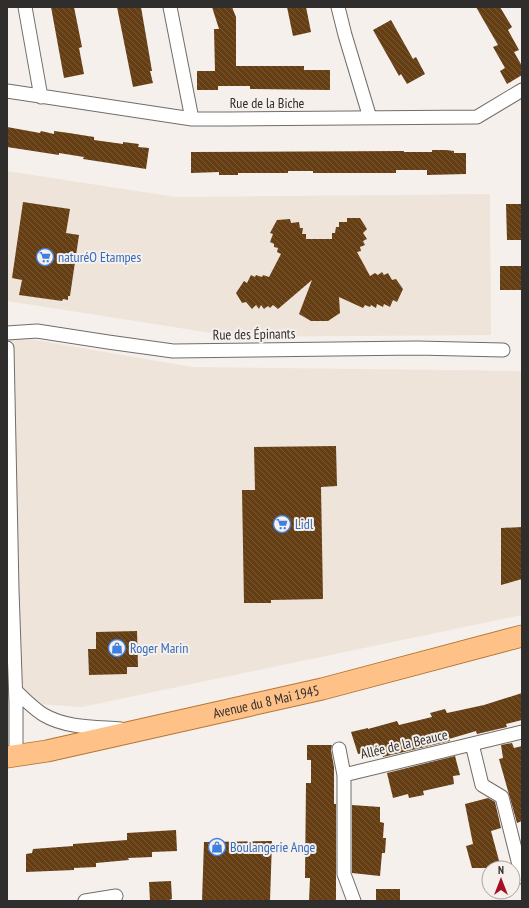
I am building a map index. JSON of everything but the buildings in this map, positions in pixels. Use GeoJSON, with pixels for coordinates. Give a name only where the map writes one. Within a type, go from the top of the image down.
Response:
{"type":"FeatureCollection","features":[{"type":"Feature","properties":{"kind":"main road","name":"Avenue du 8 Mai 1945"},"geometry":{"type":"LineString","coordinates":[[12,757],[48,751],[322,689],[522,636]]}},
{"type":"Feature","properties":{"kind":"street"},"geometry":{"type":"LineString","coordinates":[[25,7],[41,97]]}},
{"type":"Feature","properties":{"kind":"street"},"geometry":{"type":"LineString","coordinates":[[170,7],[192,119]]}},
{"type":"Feature","properties":{"kind":"street"},"geometry":{"type":"LineString","coordinates":[[338,7],[370,118]]}},
{"type":"Feature","properties":{"kind":"street","name":"Rue de la Biche"},"geometry":{"type":"LineString","coordinates":[[7,91],[192,119],[477,117],[522,90]]}},
{"type":"Feature","properties":{"kind":"street","name":"Rue des Épinants"},"geometry":{"type":"LineString","coordinates":[[7,332],[37,331],[173,351],[417,348],[503,350]]}},
{"type":"Feature","properties":{"kind":"street"},"geometry":{"type":"LineString","coordinates":[[7,348],[16,691],[12,757]]}},
{"type":"Feature","properties":{"kind":"street"},"geometry":{"type":"LineString","coordinates":[[16,691],[45,716],[62,722],[79,725],[142,730]]}},
{"type":"Feature","properties":{"kind":"street","name":"Allée de la Beauce"},"geometry":{"type":"LineString","coordinates":[[344,775],[522,732]]}},
{"type":"Feature","properties":{"kind":"street"},"geometry":{"type":"LineString","coordinates":[[472,744],[482,785],[502,797],[522,877]]}},
{"type":"Feature","properties":{"kind":"street","name":"Allée de la Beauce"},"geometry":{"type":"LineString","coordinates":[[339,749],[344,775],[344,874],[354,901]]}},
{"type":"Feature","properties":{"kind":"street"},"geometry":{"type":"LineString","coordinates":[[85,901],[116,896]]}},
{"type":"Feature","properties":{"kind":"shaded area"},"geometry":{"type":"Polygon","coordinates":[[[7,171],[176,197],[490,194],[491,335],[237,337],[7,301],[7,171]]]}},
{"type":"Feature","properties":{"kind":"shaded area"},"geometry":{"type":"Polygon","coordinates":[[[7,335],[192,367],[522,371],[522,615],[82,707],[7,702],[7,335]]]}},
{"type":"Feature","properties":{"kind":"place","name":"naturéO Etampes"},"geometry":{"type":"Point","coordinates":[45,257]}},
{"type":"Feature","properties":{"kind":"place","name":"Lidl"},"geometry":{"type":"Point","coordinates":[282,524]}},
{"type":"Feature","properties":{"kind":"place","name":"Roger Marin"},"geometry":{"type":"Point","coordinates":[117,648]}},
{"type":"Feature","properties":{"kind":"place","name":"Boulangerie Ange"},"geometry":{"type":"Point","coordinates":[217,847]}}]}
